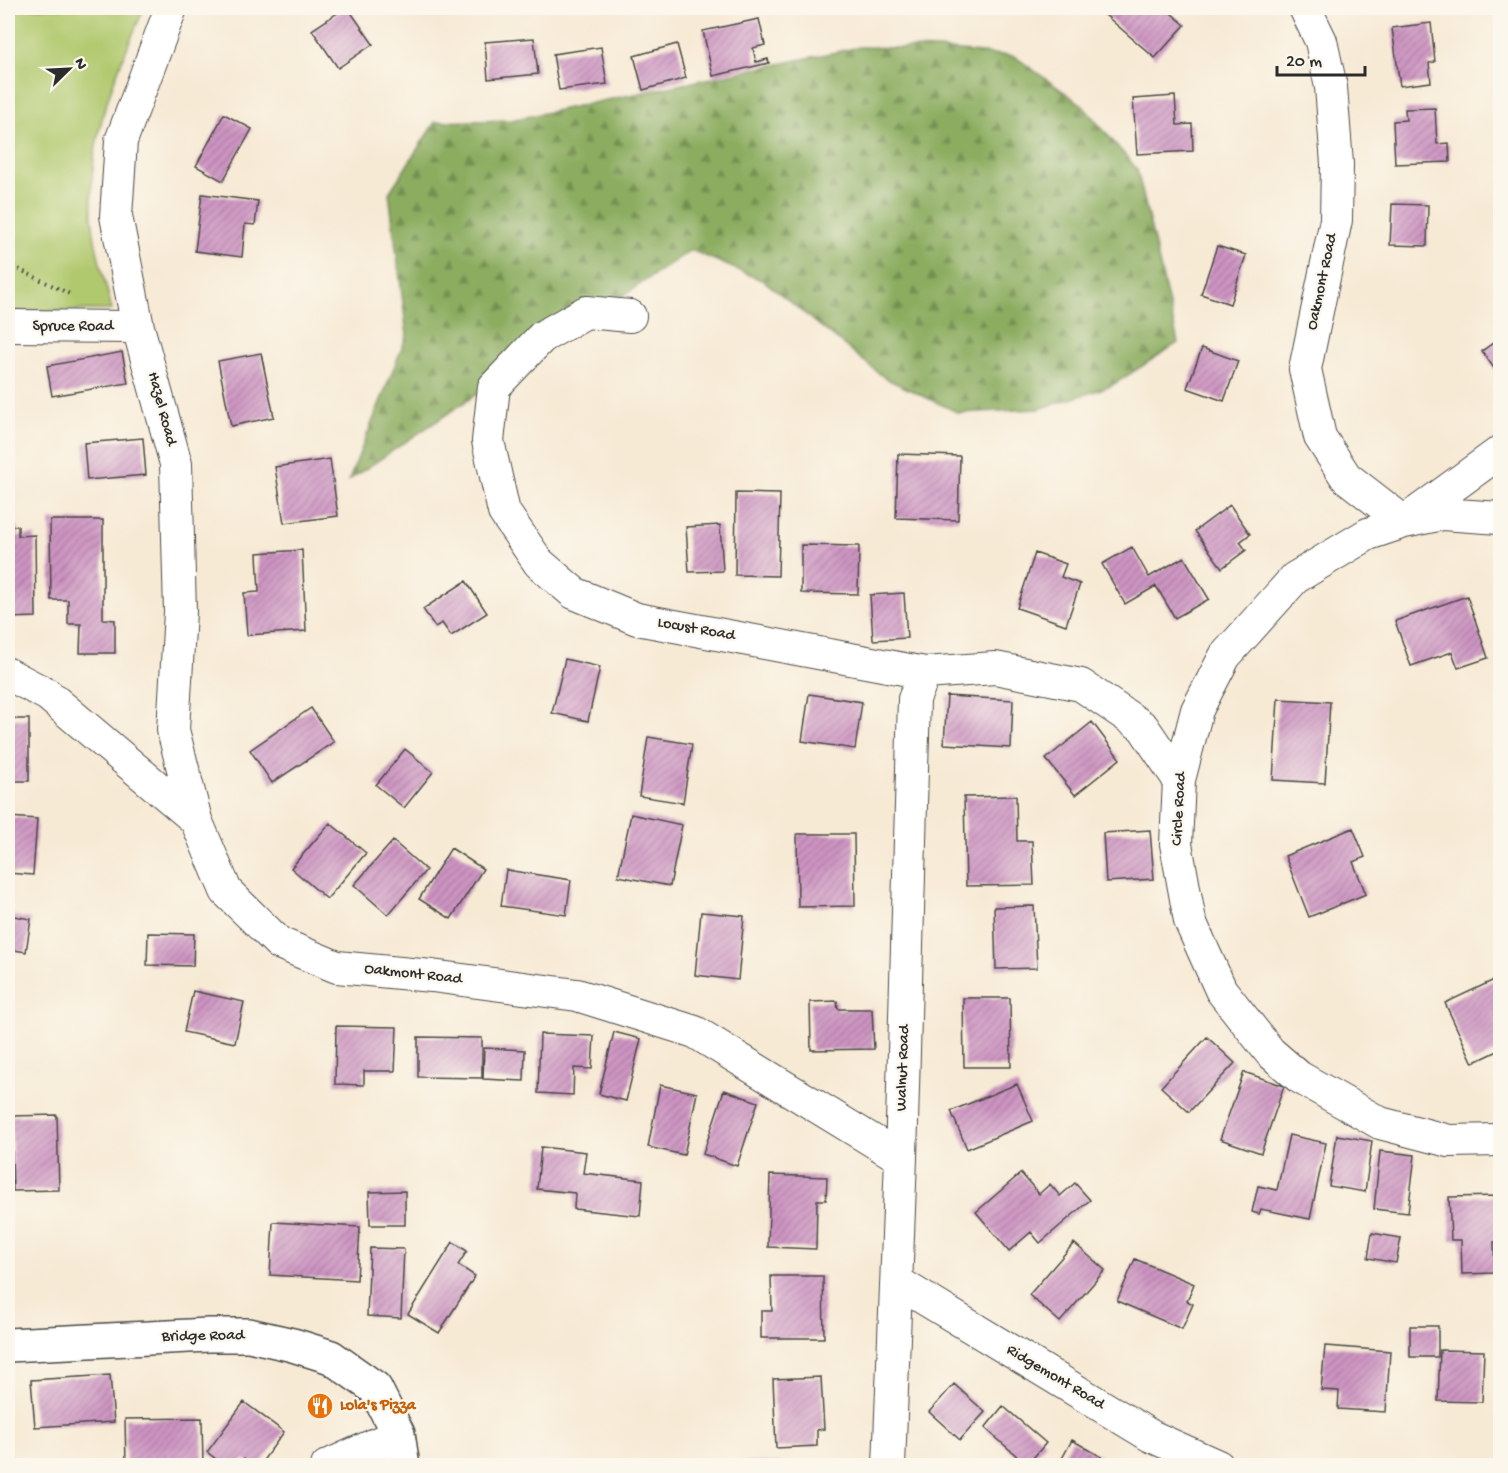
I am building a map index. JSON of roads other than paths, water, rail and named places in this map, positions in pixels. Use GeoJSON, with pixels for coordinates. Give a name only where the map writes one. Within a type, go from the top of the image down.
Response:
{"type":"FeatureCollection","features":[{"type":"Feature","properties":{"kind":"street","name":"Hazel Road"},"geometry":{"type":"LineString","coordinates":[[171,8],[121,141],[116,216],[138,327],[176,464],[180,612],[172,730],[196,820]]}},
{"type":"Feature","properties":{"kind":"street","name":"Oakmont Road"},"geometry":{"type":"LineString","coordinates":[[1305,8],[1321,41],[1331,87],[1337,164],[1336,220],[1305,369],[1320,437],[1346,477],[1404,522]]}},
{"type":"Feature","properties":{"kind":"street","name":"Locust Road"},"geometry":{"type":"LineString","coordinates":[[630,316],[586,312],[542,337],[494,387],[488,441],[504,512],[539,563],[574,593],[637,620],[925,673],[995,668],[1081,685],[1143,727],[1179,780]]}},
{"type":"Feature","properties":{"kind":"street","name":"Spruce Road"},"geometry":{"type":"LineString","coordinates":[[8,326],[138,327]]}},
{"type":"Feature","properties":{"kind":"street"},"geometry":{"type":"LineString","coordinates":[[1404,522],[1500,452]]}},
{"type":"Feature","properties":{"kind":"street","name":"Circle Road"},"geometry":{"type":"LineString","coordinates":[[1500,518],[1442,514],[1404,522],[1368,534],[1295,578],[1225,656],[1197,710],[1179,780],[1176,844],[1190,921],[1221,990],[1270,1052],[1299,1077],[1380,1123],[1449,1141],[1500,1140]]}},
{"type":"Feature","properties":{"kind":"street","name":"Walnut Road"},"geometry":{"type":"LineString","coordinates":[[889,1466],[897,1282],[914,699],[925,673]]}},
{"type":"Feature","properties":{"kind":"street","name":"Oakmont Road"},"geometry":{"type":"LineString","coordinates":[[8,674],[48,695],[196,820],[226,891],[279,943],[337,967],[432,976],[577,995],[695,1032],[901,1158]]}},
{"type":"Feature","properties":{"kind":"street","name":"Ridgemont Road"},"geometry":{"type":"LineString","coordinates":[[897,1282],[1151,1436],[1218,1466]]}},
{"type":"Feature","properties":{"kind":"street","name":"Bridge Road"},"geometry":{"type":"LineString","coordinates":[[8,1346],[209,1335],[249,1335],[293,1345],[331,1357],[375,1388],[398,1434],[403,1466]]}},
{"type":"Feature","properties":{"kind":"street"},"geometry":{"type":"LineString","coordinates":[[327,1466],[398,1434]]}},
{"type":"Feature","properties":{"kind":"place","name":"Lola's Pizza"},"geometry":{"type":"Point","coordinates":[320,1406]}}]}
